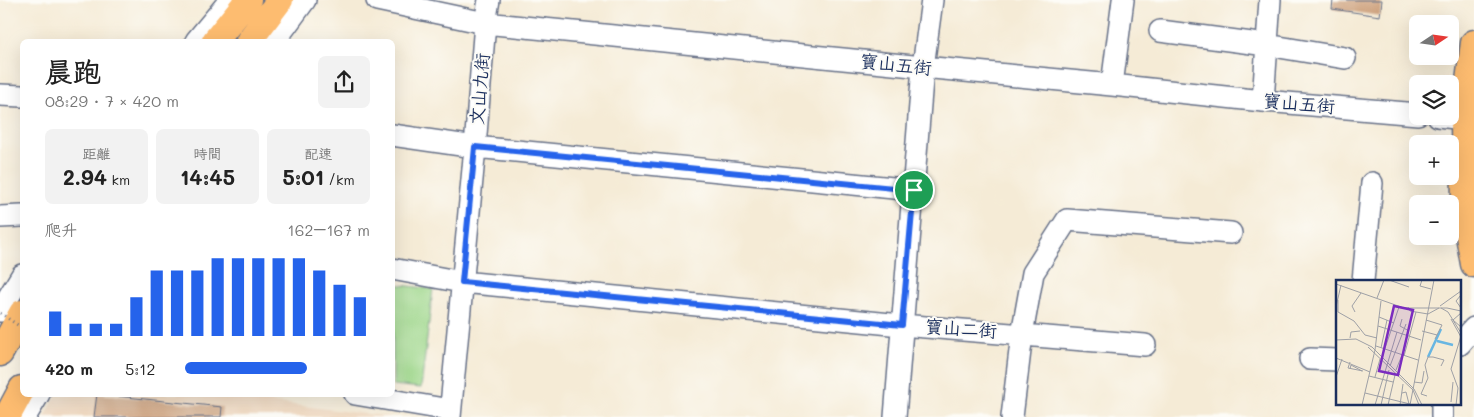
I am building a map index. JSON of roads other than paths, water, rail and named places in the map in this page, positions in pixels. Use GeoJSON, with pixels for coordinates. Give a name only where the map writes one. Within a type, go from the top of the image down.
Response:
{"type":"FeatureCollection","features":[{"type":"Feature","properties":{"kind":"main road"},"geometry":{"type":"LineString","coordinates":[[217,39],[248,0]]}},
{"type":"Feature","properties":{"kind":"main road"},"geometry":{"type":"LineString","coordinates":[[251,39],[280,0]]}},
{"type":"Feature","properties":{"kind":"main road"},"geometry":{"type":"LineString","coordinates":[[1474,43],[1464,118],[1465,213],[1474,264]]}},
{"type":"Feature","properties":{"kind":"main road"},"geometry":{"type":"LineString","coordinates":[[0,353],[20,317]]}},
{"type":"Feature","properties":{"kind":"main road"},"geometry":{"type":"LineString","coordinates":[[6,417],[20,392]]}},
{"type":"Feature","properties":{"kind":"street"},"geometry":{"type":"LineString","coordinates":[[198,39],[230,0]]}},
{"type":"Feature","properties":{"kind":"street"},"geometry":{"type":"LineString","coordinates":[[276,39],[305,0]]}},
{"type":"Feature","properties":{"kind":"street","name":"寶山五街"},"geometry":{"type":"LineString","coordinates":[[377,0],[485,24],[1263,101],[1409,113]]}},
{"type":"Feature","properties":{"kind":"street","name":"文山九街"},"geometry":{"type":"LineString","coordinates":[[450,413],[485,24],[489,0]]}},
{"type":"Feature","properties":{"kind":"street"},"geometry":{"type":"LineString","coordinates":[[894,417],[923,67],[932,0]]}},
{"type":"Feature","properties":{"kind":"street"},"geometry":{"type":"LineString","coordinates":[[1112,85],[1123,0]]}},
{"type":"Feature","properties":{"kind":"street"},"geometry":{"type":"LineString","coordinates":[[1263,101],[1270,0]]}},
{"type":"Feature","properties":{"kind":"street"},"geometry":{"type":"LineString","coordinates":[[1160,31],[1267,45],[1345,58]]}},
{"type":"Feature","properties":{"kind":"street"},"geometry":{"type":"LineString","coordinates":[[0,95],[20,96]]}},
{"type":"Feature","properties":{"kind":"street"},"geometry":{"type":"LineString","coordinates":[[1459,118],[1464,118]]}},
{"type":"Feature","properties":{"kind":"street"},"geometry":{"type":"LineString","coordinates":[[395,136],[475,147],[914,190]]}},
{"type":"Feature","properties":{"kind":"street"},"geometry":{"type":"LineString","coordinates":[[1363,280],[1372,183]]}},
{"type":"Feature","properties":{"kind":"street"},"geometry":{"type":"LineString","coordinates":[[0,217],[20,216]]}},
{"type":"Feature","properties":{"kind":"street","name":"寶山二街"},"geometry":{"type":"LineString","coordinates":[[1012,417],[1022,334],[1033,273],[1067,220],[1231,233]]}},
{"type":"Feature","properties":{"kind":"street","name":"寶山二街"},"geometry":{"type":"LineString","coordinates":[[395,270],[462,282],[902,325],[1146,345]]}},
{"type":"Feature","properties":{"kind":"street"},"geometry":{"type":"LineString","coordinates":[[0,312],[20,278]]}},
{"type":"Feature","properties":{"kind":"street"},"geometry":{"type":"LineString","coordinates":[[1462,342],[1474,328]]}},
{"type":"Feature","properties":{"kind":"street"},"geometry":{"type":"LineString","coordinates":[[1310,359],[1336,360]]}},
{"type":"Feature","properties":{"kind":"street"},"geometry":{"type":"LineString","coordinates":[[26,417],[37,397]]}},
{"type":"Feature","properties":{"kind":"street"},"geometry":{"type":"LineString","coordinates":[[371,397],[450,413]]}},
{"type":"Feature","properties":{"kind":"street"},"geometry":{"type":"LineString","coordinates":[[1442,404],[1442,417]]}}]}
